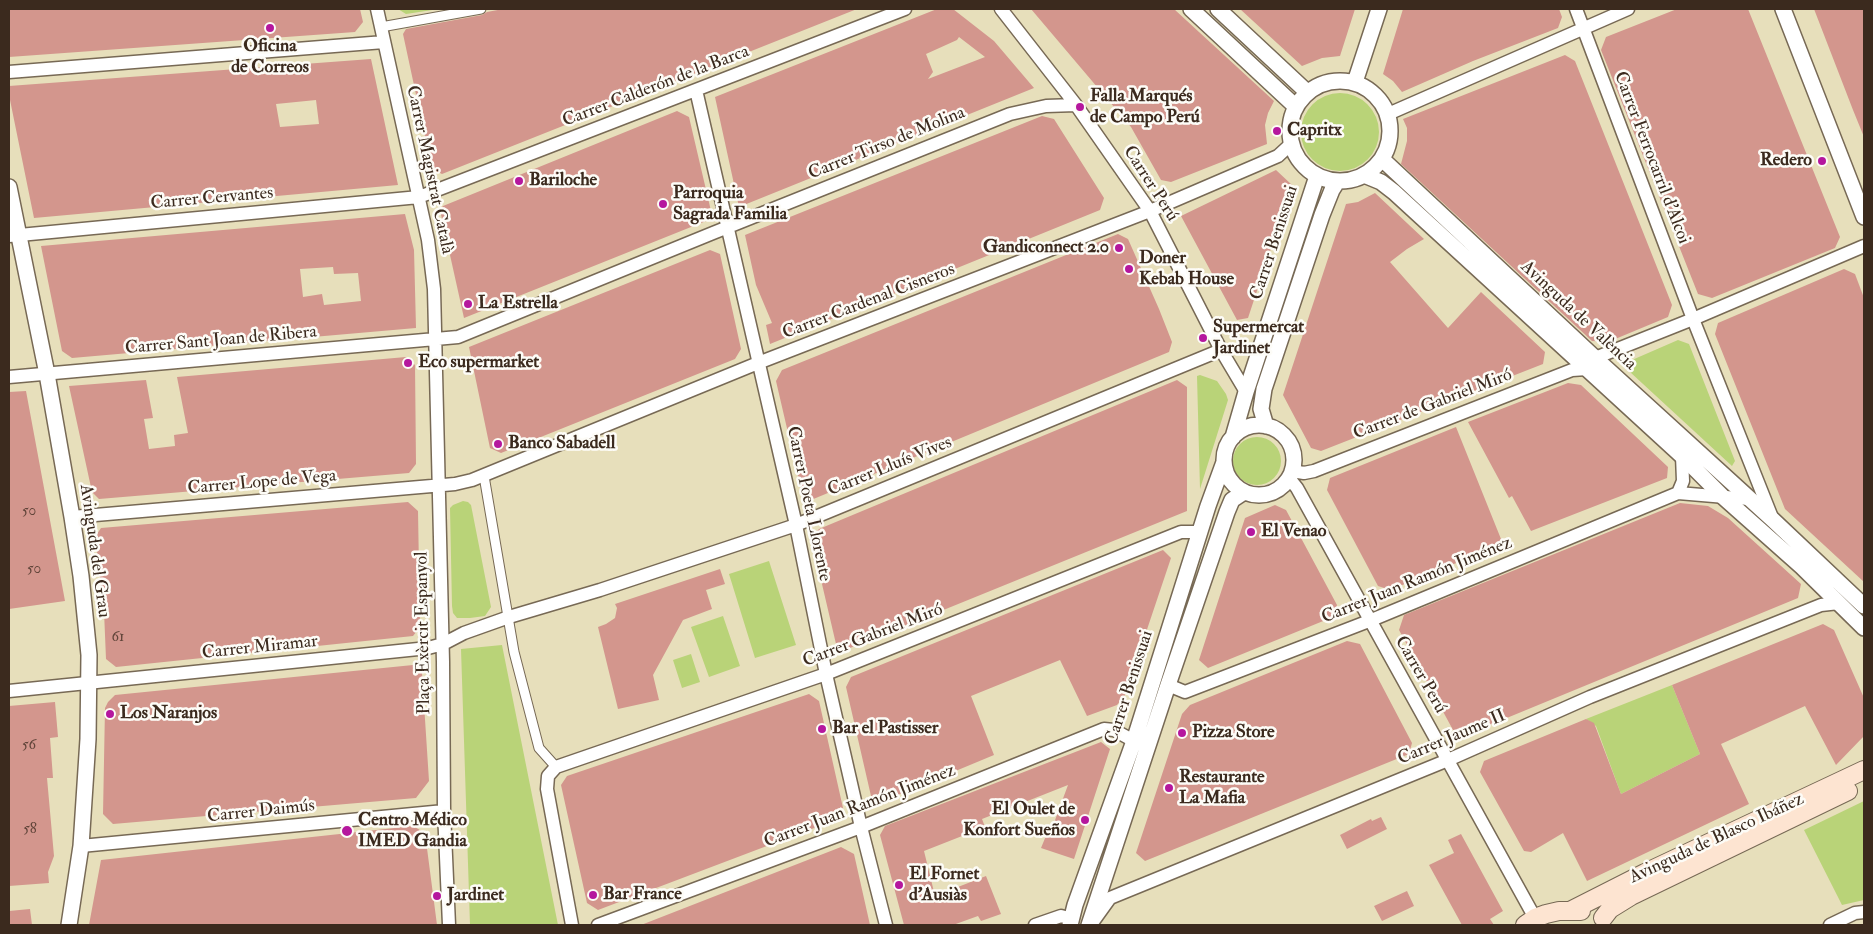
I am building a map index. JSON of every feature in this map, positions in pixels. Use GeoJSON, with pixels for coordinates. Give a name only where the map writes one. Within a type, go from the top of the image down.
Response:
{"type":"FeatureCollection","features":[{"type":"Feature","properties":{"kind":"main road","name":"Avinguda de Blasco Ibáñez"},"geometry":{"type":"LineString","coordinates":[[1570,910],[1864,770]]}},
{"type":"Feature","properties":{"kind":"main road","name":"Avinguda de Blasco Ibáñez"},"geometry":{"type":"LineString","coordinates":[[1605,922],[1610,909],[1631,896],[1864,783]]}},
{"type":"Feature","properties":{"kind":"main road"},"geometry":{"type":"LineString","coordinates":[[1530,921],[1558,911],[1570,910],[1592,912],[1605,922]]}},
{"type":"Feature","properties":{"kind":"street","name":"Carrer Magistrat Català"},"geometry":{"type":"LineString","coordinates":[[377,9],[428,240],[436,340]]}},
{"type":"Feature","properties":{"kind":"street"},"geometry":{"type":"LineString","coordinates":[[381,27],[481,9]]}},
{"type":"Feature","properties":{"kind":"street","name":"Carrer Calderón de la Barca"},"geometry":{"type":"LineString","coordinates":[[419,197],[905,9]]}},
{"type":"Feature","properties":{"kind":"street","name":"Carrer Perú"},"geometry":{"type":"LineString","coordinates":[[1001,9],[1076,105],[1150,211],[1221,350],[1246,392]]}},
{"type":"Feature","properties":{"kind":"street"},"geometry":{"type":"LineString","coordinates":[[1191,9],[1295,106]]}},
{"type":"Feature","properties":{"kind":"street"},"geometry":{"type":"LineString","coordinates":[[1355,82],[1379,9]]}},
{"type":"Feature","properties":{"kind":"street","name":"Carrer Ferrocarril d'Alcoi"},"geometry":{"type":"LineString","coordinates":[[1576,9],[1693,319],[1773,520]]}},
{"type":"Feature","properties":{"kind":"street"},"geometry":{"type":"LineString","coordinates":[[1388,114],[1583,27],[1628,9]]}},
{"type":"Feature","properties":{"kind":"street"},"geometry":{"type":"LineString","coordinates":[[1782,9],[1864,217]]}},
{"type":"Feature","properties":{"kind":"street"},"geometry":{"type":"LineString","coordinates":[[1219,10],[1307,92]]}},
{"type":"Feature","properties":{"kind":"street"},"geometry":{"type":"LineString","coordinates":[[9,72],[384,42]]}},
{"type":"Feature","properties":{"kind":"street"},"geometry":{"type":"LineString","coordinates":[[1342,80],[1355,82],[1375,94],[1388,114],[1390,129],[1389,144],[1382,159],[1374,168],[1364,175],[1351,180],[1337,182],[1317,176],[1305,168],[1296,157],[1289,132],[1295,106],[1307,92],[1330,81],[1342,80]]}},
{"type":"Feature","properties":{"kind":"street","name":"Carrer Poeta Llorente"},"geometry":{"type":"LineString","coordinates":[[696,90],[796,525],[826,674],[861,827],[886,925]]}},
{"type":"Feature","properties":{"kind":"street","name":"Carrer Tirso de Molina"},"geometry":{"type":"LineString","coordinates":[[436,340],[458,337],[1010,114],[1046,106],[1076,105]]}},
{"type":"Feature","properties":{"kind":"street","name":"Carrer Cardenal Cisneros"},"geometry":{"type":"LineString","coordinates":[[456,484],[484,476],[758,364],[1150,211],[1278,156],[1291,144]]}},
{"type":"Feature","properties":{"kind":"street","name":"Avinguda de València"},"geometry":{"type":"LineString","coordinates":[[1382,159],[1591,364],[1722,496],[1864,628]]}},
{"type":"Feature","properties":{"kind":"street","name":"Avinguda de València"},"geometry":{"type":"LineString","coordinates":[[1364,175],[1381,182],[1394,192],[1591,364],[1750,499],[1864,606]]}},
{"type":"Feature","properties":{"kind":"street","name":"Carrer Benissuai"},"geometry":{"type":"LineString","coordinates":[[1233,437],[1317,176]]}},
{"type":"Feature","properties":{"kind":"street","name":"Carrer Benissuai"},"geometry":{"type":"LineString","coordinates":[[1266,426],[1261,409],[1264,389],[1322,215],[1337,182]]}},
{"type":"Feature","properties":{"kind":"street","name":"Avinguda del Grau"},"geometry":{"type":"LineString","coordinates":[[9,187],[14,236],[47,374],[72,518],[81,576],[87,642],[89,684],[88,740],[81,846],[69,925]]}},
{"type":"Feature","properties":{"kind":"street","name":"Carrer Cervantes"},"geometry":{"type":"LineString","coordinates":[[14,236],[419,197]]}},
{"type":"Feature","properties":{"kind":"street"},"geometry":{"type":"LineString","coordinates":[[1693,319],[1864,246]]}},
{"type":"Feature","properties":{"kind":"street","name":"Carrer de Gabriel Miró"},"geometry":{"type":"LineString","coordinates":[[1290,475],[1314,471],[1591,364],[1693,319]]}},
{"type":"Feature","properties":{"kind":"street","name":"Carrer Sant Joan de Ribera"},"geometry":{"type":"LineString","coordinates":[[9,377],[436,340]]}},
{"type":"Feature","properties":{"kind":"street","name":"Plaça Exèrcit Espanyol"},"geometry":{"type":"LineString","coordinates":[[436,340],[443,644],[444,812],[449,925]]}},
{"type":"Feature","properties":{"kind":"street","name":"Carrer Lluís Vives"},"geometry":{"type":"LineString","coordinates":[[508,617],[600,590],[796,525],[1221,350]]}},
{"type":"Feature","properties":{"kind":"street"},"geometry":{"type":"LineString","coordinates":[[1266,426],[1275,430],[1289,443],[1294,462],[1290,475],[1282,486],[1269,493],[1254,494],[1244,492],[1230,479],[1226,471],[1224,462],[1228,444],[1243,429],[1266,426]]}},
{"type":"Feature","properties":{"kind":"street"},"geometry":{"type":"LineString","coordinates":[[1678,493],[1683,481],[1682,456]]}},
{"type":"Feature","properties":{"kind":"street","name":"Carrer Benissuai"},"geometry":{"type":"LineString","coordinates":[[1071,922],[1134,741],[1224,462]]}},
{"type":"Feature","properties":{"kind":"street","name":"Carrer Perú"},"geometry":{"type":"LineString","coordinates":[[1290,475],[1369,621],[1448,760],[1530,921]]}},
{"type":"Feature","properties":{"kind":"street"},"geometry":{"type":"LineString","coordinates":[[484,476],[514,652],[539,748],[556,767],[548,776],[546,789],[572,925]]}},
{"type":"Feature","properties":{"kind":"street","name":"Carrer Lope de Vega"},"geometry":{"type":"LineString","coordinates":[[72,518],[438,484],[456,484]]}},
{"type":"Feature","properties":{"kind":"street","name":"Carrer Benissuai"},"geometry":{"type":"LineString","coordinates":[[1090,925],[1168,685],[1227,512],[1232,500],[1244,492]]}},
{"type":"Feature","properties":{"kind":"street","name":"Carrer Juan Ramón Jiménez"},"geometry":{"type":"LineString","coordinates":[[1168,685],[1185,692],[1369,621],[1678,493],[1722,496]]}},
{"type":"Feature","properties":{"kind":"street"},"geometry":{"type":"LineString","coordinates":[[1722,496],[1750,499]]}},
{"type":"Feature","properties":{"kind":"street","name":"Carrer Gabriel Miró"},"geometry":{"type":"LineString","coordinates":[[556,767],[826,674],[1181,532],[1189,530],[1200,532]]}},
{"type":"Feature","properties":{"kind":"street","name":"Carrer Jaume II"},"geometry":{"type":"LineString","coordinates":[[1090,925],[1110,898],[1448,760],[1590,697],[1821,605],[1839,603]]}},
{"type":"Feature","properties":{"kind":"street","name":"Carrer Miramar"},"geometry":{"type":"LineString","coordinates":[[9,690],[89,684],[428,648],[443,644],[464,632],[508,617]]}},
{"type":"Feature","properties":{"kind":"street","name":"Carrer Juan Ramón Jiménez"},"geometry":{"type":"LineString","coordinates":[[598,925],[861,827],[1104,729],[1114,730],[1134,741]]}},
{"type":"Feature","properties":{"kind":"street","name":"Carrer Daimús"},"geometry":{"type":"LineString","coordinates":[[81,846],[444,812]]}},
{"type":"Feature","properties":{"kind":"street"},"geometry":{"type":"LineString","coordinates":[[1830,925],[1855,913],[1864,912]]}},
{"type":"Feature","properties":{"kind":"street"},"geometry":{"type":"LineString","coordinates":[[1035,925],[1061,916],[1071,922]]}},
{"type":"Feature","properties":{"kind":"green space"},"geometry":{"type":"Polygon","coordinates":[[[398,9],[439,9],[406,14],[398,9]]]}},
{"type":"Feature","properties":{"kind":"green space"},"geometry":{"type":"Polygon","coordinates":[[[1340,93],[1355,96],[1367,105],[1376,117],[1379,132],[1376,147],[1367,159],[1355,168],[1340,171],[1325,168],[1313,159],[1304,147],[1301,132],[1304,117],[1313,105],[1325,96],[1340,93]]]}},
{"type":"Feature","properties":{"kind":"green space"},"geometry":{"type":"Polygon","coordinates":[[[1678,340],[1689,344],[1735,461],[1732,466],[1630,372],[1632,360],[1678,340]]]}},
{"type":"Feature","properties":{"kind":"green space"},"geometry":{"type":"Polygon","coordinates":[[[1200,375],[1217,381],[1228,400],[1200,489],[1197,376],[1200,375]]]}},
{"type":"Feature","properties":{"kind":"green space"},"geometry":{"type":"Polygon","coordinates":[[[1252,437],[1262,437],[1274,444],[1281,456],[1281,466],[1274,478],[1262,485],[1252,485],[1244,481],[1237,474],[1233,466],[1233,456],[1237,448],[1244,441],[1252,437]]]}},
{"type":"Feature","properties":{"kind":"green space"},"geometry":{"type":"Polygon","coordinates":[[[463,501],[471,505],[491,607],[485,616],[470,618],[457,618],[453,613],[452,606],[450,508],[463,501]]]}},
{"type":"Feature","properties":{"kind":"green space"},"geometry":{"type":"Polygon","coordinates":[[[769,561],[796,645],[755,658],[729,574],[769,561]]]}},
{"type":"Feature","properties":{"kind":"green space"},"geometry":{"type":"Polygon","coordinates":[[[723,616],[740,666],[709,677],[691,627],[723,616]]]}},
{"type":"Feature","properties":{"kind":"green space"},"geometry":{"type":"Polygon","coordinates":[[[502,645],[558,925],[470,925],[461,649],[502,645]]]}},
{"type":"Feature","properties":{"kind":"green space"},"geometry":{"type":"Polygon","coordinates":[[[691,654],[700,682],[682,688],[673,660],[691,654]]]}},
{"type":"Feature","properties":{"kind":"green space"},"geometry":{"type":"Polygon","coordinates":[[[1672,685],[1700,754],[1621,794],[1596,726],[1586,719],[1672,685]]]}},
{"type":"Feature","properties":{"kind":"green space"},"geometry":{"type":"Polygon","coordinates":[[[1864,801],[1864,900],[1842,905],[1804,830],[1864,801]]]}},
{"type":"Feature","properties":{"kind":"building"},"geometry":{"type":"Polygon","coordinates":[[[9,9],[360,9],[363,22],[355,32],[9,57],[9,9]]]}},
{"type":"Feature","properties":{"kind":"building"},"geometry":{"type":"Polygon","coordinates":[[[503,9],[857,9],[442,174],[432,169],[403,34],[406,29],[482,15],[487,12],[503,9]]]}},
{"type":"Feature","properties":{"kind":"building"},"geometry":{"type":"Polygon","coordinates":[[[937,9],[953,9],[994,41],[1034,88],[739,207],[715,97],[937,9]],[[959,37],[957,40],[926,54],[933,72],[928,79],[985,57],[959,37]]]}},
{"type":"Feature","properties":{"kind":"building"},"geometry":{"type":"Polygon","coordinates":[[[1031,9],[1174,9],[1274,101],[1265,125],[1267,144],[1171,182],[1161,180],[1131,127],[1031,9]]]}},
{"type":"Feature","properties":{"kind":"building"},"geometry":{"type":"Polygon","coordinates":[[[1240,9],[1355,9],[1340,56],[1322,58],[1302,66],[1240,9]]]}},
{"type":"Feature","properties":{"kind":"building"},"geometry":{"type":"Polygon","coordinates":[[[1403,9],[1559,9],[1562,17],[1558,28],[1473,61],[1402,92],[1393,81],[1383,74],[1403,9]]]}},
{"type":"Feature","properties":{"kind":"building"},"geometry":{"type":"Polygon","coordinates":[[[1677,9],[1748,9],[1840,237],[1835,248],[1712,298],[1698,294],[1601,50],[1606,37],[1677,9]]]}},
{"type":"Feature","properties":{"kind":"building"},"geometry":{"type":"Polygon","coordinates":[[[1814,9],[1864,9],[1864,137],[1853,110],[1814,9]]]}},
{"type":"Feature","properties":{"kind":"building"},"geometry":{"type":"Polygon","coordinates":[[[1565,55],[1575,61],[1672,305],[1668,317],[1608,342],[1592,341],[1401,164],[1407,141],[1407,128],[1403,119],[1565,55]]]}},
{"type":"Feature","properties":{"kind":"building"},"geometry":{"type":"Polygon","coordinates":[[[371,59],[398,185],[34,218],[9,95],[9,86],[371,59]],[[316,100],[276,104],[280,127],[319,124],[316,100]]]}},
{"type":"Feature","properties":{"kind":"building"},"geometry":{"type":"Polygon","coordinates":[[[677,111],[689,117],[711,211],[706,221],[464,318],[440,210],[443,206],[677,111]]]}},
{"type":"Feature","properties":{"kind":"building"},"geometry":{"type":"Polygon","coordinates":[[[1042,116],[1054,119],[1104,198],[1100,210],[770,344],[766,325],[772,323],[756,285],[745,235],[1042,116]]]}},
{"type":"Feature","properties":{"kind":"building"},"geometry":{"type":"Polygon","coordinates":[[[1276,170],[1292,185],[1248,318],[1237,320],[1181,216],[1276,170]]]}},
{"type":"Feature","properties":{"kind":"building"},"geometry":{"type":"Polygon","coordinates":[[[1375,193],[1424,239],[1390,262],[1448,328],[1481,292],[1545,352],[1543,364],[1321,451],[1311,448],[1283,395],[1346,204],[1358,202],[1375,193]]]}},
{"type":"Feature","properties":{"kind":"building"},"geometry":{"type":"Polygon","coordinates":[[[405,214],[414,250],[416,328],[72,358],[62,351],[41,246],[405,214]],[[333,267],[300,269],[303,297],[322,294],[324,305],[361,301],[358,273],[334,274],[333,267]]]}},
{"type":"Feature","properties":{"kind":"building"},"geometry":{"type":"Polygon","coordinates":[[[1118,234],[1128,239],[1159,309],[1172,342],[1169,352],[811,500],[802,493],[776,381],[782,370],[1118,234]]]}},
{"type":"Feature","properties":{"kind":"building"},"geometry":{"type":"Polygon","coordinates":[[[710,250],[720,254],[741,349],[735,359],[501,453],[490,448],[469,347],[710,250]]]}},
{"type":"Feature","properties":{"kind":"building"},"geometry":{"type":"Polygon","coordinates":[[[1844,269],[1855,274],[1864,298],[1864,582],[1785,509],[1715,334],[1718,323],[1844,269]]]}},
{"type":"Feature","properties":{"kind":"building"},"geometry":{"type":"Polygon","coordinates":[[[406,357],[415,365],[416,464],[409,473],[99,499],[92,492],[69,386],[146,380],[153,418],[144,419],[149,449],[175,446],[174,435],[188,433],[177,377],[406,357]]]}},
{"type":"Feature","properties":{"kind":"building"},"geometry":{"type":"Polygon","coordinates":[[[1177,380],[1187,387],[1187,511],[845,650],[836,644],[811,537],[819,529],[1177,380]]]}},
{"type":"Feature","properties":{"kind":"building"},"geometry":{"type":"Polygon","coordinates":[[[1568,383],[1581,385],[1668,467],[1667,478],[1531,531],[1512,496],[1509,498],[1468,422],[1568,383]]]}},
{"type":"Feature","properties":{"kind":"building"},"geometry":{"type":"Polygon","coordinates":[[[26,391],[65,601],[9,609],[9,392],[26,391]]]}},
{"type":"Feature","properties":{"kind":"building"},"geometry":{"type":"Polygon","coordinates":[[[1456,427],[1503,544],[1390,590],[1378,586],[1327,490],[1330,478],[1456,427]]]}},
{"type":"Feature","properties":{"kind":"building"},"geometry":{"type":"Polygon","coordinates":[[[408,502],[418,511],[420,627],[413,636],[116,667],[106,659],[104,611],[95,537],[101,528],[408,502]]]}},
{"type":"Feature","properties":{"kind":"building"},"geometry":{"type":"Polygon","coordinates":[[[1680,503],[1708,506],[1728,518],[1801,584],[1798,598],[1463,736],[1453,730],[1399,630],[1404,615],[1680,503]]]}},
{"type":"Feature","properties":{"kind":"building"},"geometry":{"type":"Polygon","coordinates":[[[1275,505],[1286,510],[1337,605],[1333,617],[1208,668],[1199,660],[1245,518],[1275,505]]]}},
{"type":"Feature","properties":{"kind":"building"},"geometry":{"type":"Polygon","coordinates":[[[1163,550],[1171,558],[1125,695],[1117,705],[1087,716],[1060,660],[971,696],[994,755],[881,802],[871,796],[846,687],[851,677],[1163,550]]]}},
{"type":"Feature","properties":{"kind":"building"},"geometry":{"type":"Polygon","coordinates":[[[720,569],[725,584],[706,590],[712,609],[683,620],[653,675],[659,700],[618,709],[598,627],[615,618],[617,608],[615,604],[720,569]]]}},
{"type":"Feature","properties":{"kind":"building"},"geometry":{"type":"Polygon","coordinates":[[[1823,624],[1834,630],[1864,698],[1864,736],[1836,765],[1805,706],[1721,744],[1749,804],[1587,881],[1563,833],[1531,852],[1524,851],[1480,772],[1484,761],[1586,719],[1594,723],[1621,794],[1700,754],[1672,685],[1823,624]]]}},
{"type":"Feature","properties":{"kind":"building"},"geometry":{"type":"Polygon","coordinates":[[[1347,641],[1360,644],[1412,743],[1409,754],[1145,861],[1136,853],[1182,714],[1190,705],[1347,641]]]}},
{"type":"Feature","properties":{"kind":"building"},"geometry":{"type":"Polygon","coordinates":[[[413,665],[422,673],[429,781],[416,798],[113,824],[103,814],[105,708],[115,695],[413,665]]]}},
{"type":"Feature","properties":{"kind":"building"},"geometry":{"type":"Polygon","coordinates":[[[809,694],[819,701],[843,808],[838,819],[598,910],[587,903],[561,785],[567,776],[809,694]]]}},
{"type":"Feature","properties":{"kind":"building"},"geometry":{"type":"Polygon","coordinates":[[[55,702],[58,737],[50,738],[53,778],[47,778],[54,856],[48,872],[49,883],[9,886],[9,706],[55,702]]]}},
{"type":"Feature","properties":{"kind":"building"},"geometry":{"type":"Polygon","coordinates":[[[1101,742],[1110,749],[1074,859],[1041,848],[1048,831],[1051,831],[1068,785],[982,819],[985,827],[924,851],[935,896],[986,876],[1001,914],[981,921],[978,916],[953,925],[904,925],[880,835],[885,826],[1101,742]]]}},
{"type":"Feature","properties":{"kind":"building"},"geometry":{"type":"Polygon","coordinates":[[[1381,817],[1387,829],[1347,849],[1340,835],[1371,819],[1372,821],[1381,817]]]}},
{"type":"Feature","properties":{"kind":"building"},"geometry":{"type":"Polygon","coordinates":[[[413,826],[425,833],[437,925],[89,925],[101,860],[413,826]]]}},
{"type":"Feature","properties":{"kind":"building"},"geometry":{"type":"Polygon","coordinates":[[[1461,834],[1503,911],[1490,919],[1494,925],[1462,925],[1429,865],[1454,853],[1448,840],[1461,834]]]}},
{"type":"Feature","properties":{"kind":"building"},"geometry":{"type":"Polygon","coordinates":[[[841,847],[854,854],[870,925],[641,925],[841,847]]]}},
{"type":"Feature","properties":{"kind":"building"},"geometry":{"type":"Polygon","coordinates":[[[1407,891],[1414,906],[1382,921],[1374,906],[1407,891]]]}},
{"type":"Feature","properties":{"kind":"building"},"geometry":{"type":"Polygon","coordinates":[[[30,909],[32,925],[9,925],[9,911],[30,909]]]}},
{"type":"Feature","properties":{"kind":"place","name":"Oficina de Correos"},"geometry":{"type":"Point","coordinates":[270,28]}},
{"type":"Feature","properties":{"kind":"place","name":"Falla Marqués de Campo Perú"},"geometry":{"type":"Point","coordinates":[1080,107]}},
{"type":"Feature","properties":{"kind":"place","name":"Capritx"},"geometry":{"type":"Point","coordinates":[1277,131]}},
{"type":"Feature","properties":{"kind":"place","name":"Redero"},"geometry":{"type":"Point","coordinates":[1822,161]}},
{"type":"Feature","properties":{"kind":"place","name":"Bariloche"},"geometry":{"type":"Point","coordinates":[519,181]}},
{"type":"Feature","properties":{"kind":"place","name":"Parroquia Sagrada Familia"},"geometry":{"type":"Point","coordinates":[663,204]}},
{"type":"Feature","properties":{"kind":"place","name":"Gandiconnect 2.0"},"geometry":{"type":"Point","coordinates":[1119,248]}},
{"type":"Feature","properties":{"kind":"place","name":"Doner Kebab House"},"geometry":{"type":"Point","coordinates":[1129,269]}},
{"type":"Feature","properties":{"kind":"place","name":"La Estrella"},"geometry":{"type":"Point","coordinates":[468,304]}},
{"type":"Feature","properties":{"kind":"place","name":"Supermercat Jardinet"},"geometry":{"type":"Point","coordinates":[1203,338]}},
{"type":"Feature","properties":{"kind":"place","name":"Eco supermarket"},"geometry":{"type":"Point","coordinates":[408,363]}},
{"type":"Feature","properties":{"kind":"place","name":"Banco Sabadell"},"geometry":{"type":"Point","coordinates":[498,444]}},
{"type":"Feature","properties":{"kind":"place","name":"El Venao"},"geometry":{"type":"Point","coordinates":[1251,532]}},
{"type":"Feature","properties":{"kind":"place","name":"Los Naranjos"},"geometry":{"type":"Point","coordinates":[110,714]}},
{"type":"Feature","properties":{"kind":"place","name":"Bar el Pastisser"},"geometry":{"type":"Point","coordinates":[822,729]}},
{"type":"Feature","properties":{"kind":"place","name":"Pizza Store"},"geometry":{"type":"Point","coordinates":[1182,733]}},
{"type":"Feature","properties":{"kind":"place","name":"Restaurante La Mafia"},"geometry":{"type":"Point","coordinates":[1169,788]}},
{"type":"Feature","properties":{"kind":"place","name":"El Oulet de Konfort Sueños"},"geometry":{"type":"Point","coordinates":[1085,820]}},
{"type":"Feature","properties":{"kind":"place","name":"Centro Médico IMED Gandia"},"geometry":{"type":"Point","coordinates":[347,831]}},
{"type":"Feature","properties":{"kind":"place","name":"El Fornet d'Ausiàs"},"geometry":{"type":"Point","coordinates":[899,885]}},
{"type":"Feature","properties":{"kind":"place","name":"Bar France"},"geometry":{"type":"Point","coordinates":[593,895]}},
{"type":"Feature","properties":{"kind":"place","name":"Jardinet"},"geometry":{"type":"Point","coordinates":[437,896]}}]}
